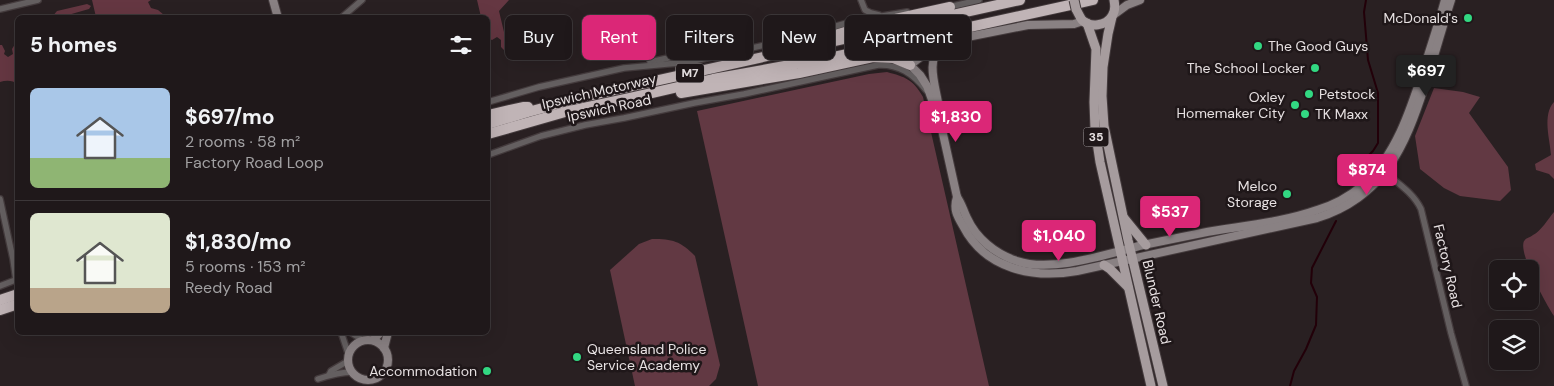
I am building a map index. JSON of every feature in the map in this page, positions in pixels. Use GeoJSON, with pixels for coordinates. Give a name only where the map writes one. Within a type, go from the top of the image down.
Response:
{"type":"FeatureCollection","features":[{"type":"Feature","properties":{"kind":"highway","name":"Ipswich Motorway"},"geometry":{"type":"LineString","coordinates":[[835,41],[1020,0]]}},
{"type":"Feature","properties":{"kind":"highway","name":"Ipswich Motorway"},"geometry":{"type":"LineString","coordinates":[[490,133],[565,112],[713,79],[843,55],[1093,0]]}},
{"type":"Feature","properties":{"kind":"highway"},"geometry":{"type":"LineString","coordinates":[[835,34],[950,7]]}},
{"type":"Feature","properties":{"kind":"highway","name":"Ipswich Motorway"},"geometry":{"type":"LineString","coordinates":[[490,123],[587,96],[763,57]]}},
{"type":"Feature","properties":{"kind":"highway"},"geometry":{"type":"LineString","coordinates":[[630,98],[648,99],[799,73],[870,58],[890,57],[906,67]]}},
{"type":"Feature","properties":{"kind":"highway"},"geometry":{"type":"LineString","coordinates":[[490,115],[522,107],[543,108]]}},
{"type":"Feature","properties":{"kind":"highway"},"geometry":{"type":"LineString","coordinates":[[0,300],[15,295]]}},
{"type":"Feature","properties":{"kind":"highway"},"geometry":{"type":"LineString","coordinates":[[0,310],[15,305]]}},
{"type":"Feature","properties":{"kind":"main road"},"geometry":{"type":"LineString","coordinates":[[273,0],[277,15]]}},
{"type":"Feature","properties":{"kind":"main road"},"geometry":{"type":"LineString","coordinates":[[971,37],[1028,25],[1085,22],[1102,24],[1127,5],[1140,0]]}},
{"type":"Feature","properties":{"kind":"main road"},"geometry":{"type":"LineString","coordinates":[[957,197],[954,205],[957,215],[968,236],[985,253],[1006,267],[1027,272],[1052,274],[1104,265],[1331,214],[1351,204],[1372,187],[1382,170],[1411,105],[1445,0]]}},
{"type":"Feature","properties":{"kind":"main road"},"geometry":{"type":"LineString","coordinates":[[916,60],[906,67],[924,80],[930,95],[940,125],[957,197],[962,204],[966,217],[983,241],[998,252],[1017,262],[1053,265],[1286,218],[1316,211],[1338,202],[1382,170],[1402,147],[1416,113],[1451,0]]}},
{"type":"Feature","properties":{"kind":"main road","name":"35"},"geometry":{"type":"LineString","coordinates":[[1112,16],[1114,1]]}},
{"type":"Feature","properties":{"kind":"main road","name":"35"},"geometry":{"type":"LineString","coordinates":[[1075,4],[1085,22]]}},
{"type":"Feature","properties":{"kind":"main road"},"geometry":{"type":"LineString","coordinates":[[276,8],[280,15]]}},
{"type":"Feature","properties":{"kind":"main road","name":"Blunder Road"},"geometry":{"type":"LineString","coordinates":[[1112,16],[1103,67],[1103,113],[1108,150],[1163,386]]}},
{"type":"Feature","properties":{"kind":"main road","name":"Blunder Road"},"geometry":{"type":"LineString","coordinates":[[1085,22],[1096,49],[1094,102],[1098,146],[1151,386]]}},
{"type":"Feature","properties":{"kind":"main road"},"geometry":{"type":"LineString","coordinates":[[932,60],[932,68],[940,108],[940,125]]}},
{"type":"Feature","properties":{"kind":"main road"},"geometry":{"type":"LineString","coordinates":[[1123,218],[1146,245]]}},
{"type":"Feature","properties":{"kind":"main road"},"geometry":{"type":"LineString","coordinates":[[1104,265],[1128,287]]}},
{"type":"Feature","properties":{"kind":"main road"},"geometry":{"type":"LineString","coordinates":[[373,340],[378,335]]}},
{"type":"Feature","properties":{"kind":"main road"},"geometry":{"type":"LineString","coordinates":[[384,348],[387,335]]}},
{"type":"Feature","properties":{"kind":"main road"},"geometry":{"type":"LineString","coordinates":[[354,374],[362,379],[373,382],[388,366],[384,348],[373,340],[364,341],[354,346],[348,359],[358,386]]}},
{"type":"Feature","properties":{"kind":"street"},"geometry":{"type":"LineString","coordinates":[[0,9],[38,0]]}},
{"type":"Feature","properties":{"kind":"street"},"geometry":{"type":"LineString","coordinates":[[344,15],[362,0]]}},
{"type":"Feature","properties":{"kind":"street"},"geometry":{"type":"LineString","coordinates":[[861,0],[867,12],[886,14]]}},
{"type":"Feature","properties":{"kind":"street"},"geometry":{"type":"LineString","coordinates":[[624,68],[689,62],[792,39],[857,20],[886,14],[950,7],[979,0]]}},
{"type":"Feature","properties":{"kind":"street"},"geometry":{"type":"LineString","coordinates":[[490,101],[539,87],[666,58]]}},
{"type":"Feature","properties":{"kind":"street","name":"Ipswich Road"},"geometry":{"type":"LineString","coordinates":[[490,153],[541,136],[585,125],[875,66],[906,67]]}},
{"type":"Feature","properties":{"kind":"street","name":"Factory Road"},"geometry":{"type":"LineString","coordinates":[[1382,170],[1418,203],[1466,386]]}},
{"type":"Feature","properties":{"kind":"street"},"geometry":{"type":"LineString","coordinates":[[0,198],[15,273]]}},
{"type":"Feature","properties":{"kind":"street"},"geometry":{"type":"LineString","coordinates":[[0,286],[15,280]]}},
{"type":"Feature","properties":{"kind":"street"},"geometry":{"type":"LineString","coordinates":[[329,375],[331,371],[348,359],[342,335]]}},
{"type":"Feature","properties":{"kind":"street"},"geometry":{"type":"LineString","coordinates":[[355,335],[364,341]]}},
{"type":"Feature","properties":{"kind":"street"},"geometry":{"type":"LineString","coordinates":[[318,379],[346,372],[354,374]]}},
{"type":"Feature","properties":{"kind":"shaded area"},"geometry":{"type":"Polygon","coordinates":[[[92,0],[151,0],[148,2],[151,8],[158,10],[164,15],[96,15],[92,0]]]}},
{"type":"Feature","properties":{"kind":"shaded area"},"geometry":{"type":"Polygon","coordinates":[[[477,0],[509,0],[499,11],[505,36],[505,50],[501,47],[501,40],[497,37],[492,40],[490,39],[490,15],[481,15],[477,0]]]}},
{"type":"Feature","properties":{"kind":"shaded area"},"geometry":{"type":"Polygon","coordinates":[[[87,4],[91,6],[89,9],[68,15],[54,15],[57,11],[87,4]]]}},
{"type":"Feature","properties":{"kind":"shaded area"},"geometry":{"type":"Polygon","coordinates":[[[15,44],[15,83],[0,82],[0,45],[2,45],[5,51],[4,54],[8,57],[13,54],[12,49],[15,44]]]}},
{"type":"Feature","properties":{"kind":"shaded area"},"geometry":{"type":"Polygon","coordinates":[[[887,72],[899,75],[912,82],[923,97],[989,386],[758,386],[697,111],[869,74],[887,72]]]}},
{"type":"Feature","properties":{"kind":"shaded area"},"geometry":{"type":"Polygon","coordinates":[[[1434,88],[1463,92],[1480,97],[1469,113],[1508,167],[1511,190],[1500,201],[1460,196],[1444,188],[1420,169],[1415,136],[1434,88]]]}},
{"type":"Feature","properties":{"kind":"shaded area"},"geometry":{"type":"Polygon","coordinates":[[[1554,102],[1554,179],[1549,174],[1536,170],[1535,164],[1551,155],[1548,135],[1548,114],[1554,102]]]}},
{"type":"Feature","properties":{"kind":"shaded area"},"geometry":{"type":"Polygon","coordinates":[[[1554,212],[1554,316],[1539,288],[1539,260],[1526,260],[1523,247],[1524,241],[1539,231],[1554,212]]]}},
{"type":"Feature","properties":{"kind":"shaded area"},"geometry":{"type":"Polygon","coordinates":[[[652,239],[676,242],[695,256],[720,365],[716,379],[709,386],[635,386],[610,270],[639,244],[652,239]]]}},
{"type":"Feature","properties":{"kind":"waterway"},"geometry":{"type":"LineString","coordinates":[[1350,180],[1357,167],[1373,151],[1378,143],[1378,93],[1368,60],[1364,12],[1366,0]]}},
{"type":"Feature","properties":{"kind":"waterway"},"geometry":{"type":"LineString","coordinates":[[1290,386],[1294,371],[1316,325],[1317,297],[1311,283],[1312,268],[1336,221]]}},
{"type":"Feature","properties":{"kind":"place","name":"McDonald's"},"geometry":{"type":"Point","coordinates":[1468,18]}},
{"type":"Feature","properties":{"kind":"place","name":"The Good Guys"},"geometry":{"type":"Point","coordinates":[1258,46]}},
{"type":"Feature","properties":{"kind":"place","name":"The School Locker"},"geometry":{"type":"Point","coordinates":[1315,68]}},
{"type":"Feature","properties":{"kind":"place","name":"Petstock"},"geometry":{"type":"Point","coordinates":[1309,94]}},
{"type":"Feature","properties":{"kind":"place","name":"Oxley Homemaker City"},"geometry":{"type":"Point","coordinates":[1295,105]}},
{"type":"Feature","properties":{"kind":"place","name":"TK Maxx"},"geometry":{"type":"Point","coordinates":[1305,114]}},
{"type":"Feature","properties":{"kind":"place","name":"Melco Storage"},"geometry":{"type":"Point","coordinates":[1287,194]}},
{"type":"Feature","properties":{"kind":"place","name":"Queensland Police Service Academy"},"geometry":{"type":"Point","coordinates":[577,357]}},
{"type":"Feature","properties":{"kind":"place","name":"Accommodation"},"geometry":{"type":"Point","coordinates":[487,371]}}]}
